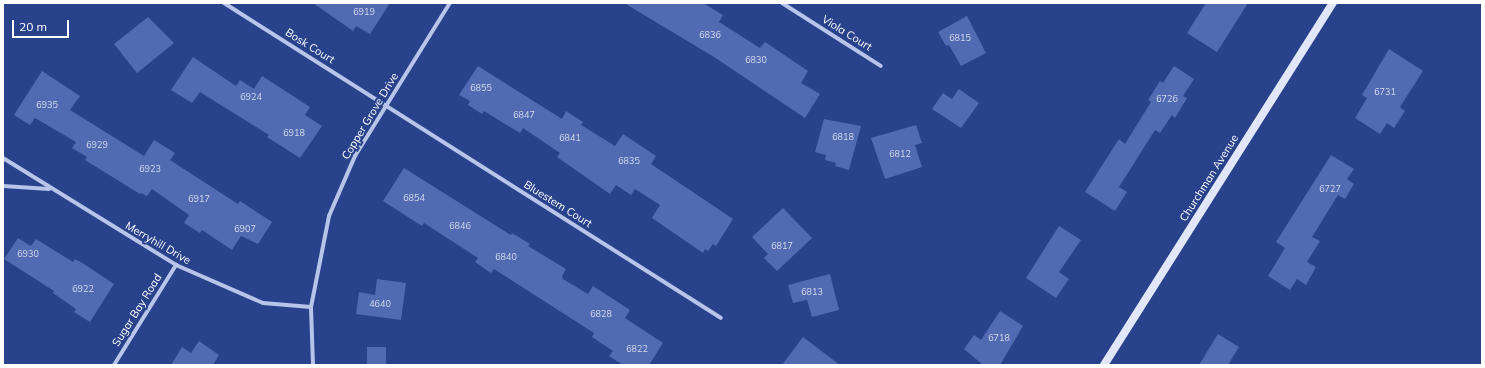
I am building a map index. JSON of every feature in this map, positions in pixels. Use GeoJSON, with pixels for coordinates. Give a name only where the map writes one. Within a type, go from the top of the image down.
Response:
{"type":"FeatureCollection","features":[{"type":"Feature","properties":{"kind":"street","name":"Bosk Court"},"geometry":{"type":"LineString","coordinates":[[224,3],[385,105]]}},
{"type":"Feature","properties":{"kind":"street","name":"Copper Grove Drive"},"geometry":{"type":"LineString","coordinates":[[313,365],[311,307],[329,216],[355,156],[385,105],[450,3]]}},
{"type":"Feature","properties":{"kind":"street","name":"Viola Court"},"geometry":{"type":"LineString","coordinates":[[782,3],[881,66]]}},
{"type":"Feature","properties":{"kind":"street","name":"Churchman Avenue"},"geometry":{"type":"LineString","coordinates":[[1104,365],[1333,3]]}},
{"type":"Feature","properties":{"kind":"street","name":"Bluestem Court"},"geometry":{"type":"LineString","coordinates":[[385,105],[721,318]]}},
{"type":"Feature","properties":{"kind":"street","name":"Merryhill Drive"},"geometry":{"type":"LineString","coordinates":[[3,158],[49,189],[176,265],[263,303],[311,307]]}},
{"type":"Feature","properties":{"kind":"street","name":"Merryhill Drive"},"geometry":{"type":"LineString","coordinates":[[3,186],[49,189]]}},
{"type":"Feature","properties":{"kind":"street","name":"Sugar Bay Road"},"geometry":{"type":"LineString","coordinates":[[114,365],[176,265]]}},
{"type":"Feature","properties":{"kind":"building"},"geometry":{"type":"Polygon","coordinates":[[[313,3],[390,3],[370,34],[356,26],[353,31],[313,3]]]}},
{"type":"Feature","properties":{"kind":"building"},"geometry":{"type":"Polygon","coordinates":[[[624,3],[703,3],[723,15],[719,22],[760,48],[765,42],[808,71],[801,83],[820,94],[805,118],[714,57],[624,3]]]}},
{"type":"Feature","properties":{"kind":"building"},"geometry":{"type":"Polygon","coordinates":[[[1206,3],[1248,3],[1217,52],[1187,33],[1206,3]]]}},
{"type":"Feature","properties":{"kind":"building"},"geometry":{"type":"Polygon","coordinates":[[[967,16],[986,53],[961,66],[949,45],[946,46],[938,32],[967,16]]]}},
{"type":"Feature","properties":{"kind":"building"},"geometry":{"type":"Polygon","coordinates":[[[148,17],[174,43],[137,73],[114,44],[148,17]]]}},
{"type":"Feature","properties":{"kind":"building"},"geometry":{"type":"Polygon","coordinates":[[[1389,49],[1423,71],[1400,107],[1405,111],[1394,128],[1387,123],[1380,134],[1355,118],[1367,98],[1362,95],[1389,49]]]}},
{"type":"Feature","properties":{"kind":"building"},"geometry":{"type":"Polygon","coordinates":[[[193,57],[236,86],[240,80],[254,89],[262,76],[310,107],[305,115],[322,126],[300,158],[267,137],[269,135],[200,92],[192,103],[171,90],[193,57]]]}},
{"type":"Feature","properties":{"kind":"building"},"geometry":{"type":"Polygon","coordinates":[[[478,66],[562,119],[566,111],[583,122],[581,125],[615,146],[623,134],[656,156],[651,164],[733,219],[716,246],[713,244],[708,251],[705,249],[703,253],[652,218],[660,205],[635,189],[631,195],[616,185],[610,194],[557,157],[560,153],[523,128],[520,133],[484,111],[482,114],[468,105],[470,101],[459,95],[478,66]]]}},
{"type":"Feature","properties":{"kind":"building"},"geometry":{"type":"Polygon","coordinates":[[[1174,66],[1194,79],[1183,96],[1187,98],[1175,118],[1172,115],[1160,133],[1155,130],[1119,187],[1127,192],[1115,211],[1085,192],[1119,139],[1125,144],[1151,102],[1148,100],[1160,81],[1163,83],[1174,66]]]}},
{"type":"Feature","properties":{"kind":"building"},"geometry":{"type":"Polygon","coordinates":[[[42,71],[80,96],[70,110],[144,156],[154,140],[175,153],[170,160],[238,204],[240,201],[272,222],[258,244],[241,236],[232,250],[202,230],[200,233],[184,223],[189,215],[152,189],[147,196],[141,193],[140,194],[85,160],[87,157],[72,148],[76,142],[35,118],[30,125],[14,115],[42,71]]]}},
{"type":"Feature","properties":{"kind":"building"},"geometry":{"type":"Polygon","coordinates":[[[959,89],[979,103],[961,128],[932,109],[943,93],[952,99],[959,89]]]}},
{"type":"Feature","properties":{"kind":"building"},"geometry":{"type":"Polygon","coordinates":[[[824,119],[861,126],[849,170],[835,166],[836,163],[825,160],[826,155],[815,152],[824,119]]]}},
{"type":"Feature","properties":{"kind":"building"},"geometry":{"type":"Polygon","coordinates":[[[916,125],[922,143],[915,145],[922,167],[885,179],[871,138],[916,125]]]}},
{"type":"Feature","properties":{"kind":"building"},"geometry":{"type":"Polygon","coordinates":[[[1331,155],[1354,169],[1347,179],[1354,184],[1345,199],[1338,195],[1312,237],[1320,241],[1307,262],[1316,267],[1306,285],[1297,279],[1290,290],[1268,276],[1285,248],[1276,242],[1331,155]]]}},
{"type":"Feature","properties":{"kind":"building"},"geometry":{"type":"Polygon","coordinates":[[[404,168],[511,235],[512,233],[530,244],[528,246],[566,269],[562,276],[563,279],[588,294],[593,286],[630,310],[625,318],[663,343],[649,365],[623,365],[609,356],[613,351],[592,337],[594,333],[494,269],[491,273],[475,262],[478,258],[424,223],[422,226],[383,201],[404,168]]]}},
{"type":"Feature","properties":{"kind":"building"},"geometry":{"type":"Polygon","coordinates":[[[783,208],[812,238],[777,271],[764,258],[768,254],[752,237],[783,208]]]}},
{"type":"Feature","properties":{"kind":"building"},"geometry":{"type":"Polygon","coordinates":[[[1059,226],[1081,240],[1059,272],[1069,279],[1056,298],[1026,278],[1059,226]]]}},
{"type":"Feature","properties":{"kind":"building"},"geometry":{"type":"Polygon","coordinates":[[[18,238],[31,246],[36,239],[73,262],[75,259],[84,264],[114,284],[90,322],[74,312],[76,309],[53,293],[54,291],[4,259],[18,238]]]}},
{"type":"Feature","properties":{"kind":"building"},"geometry":{"type":"Polygon","coordinates":[[[830,274],[839,310],[812,317],[807,300],[793,303],[788,285],[830,274]]]}},
{"type":"Feature","properties":{"kind":"building"},"geometry":{"type":"Polygon","coordinates":[[[377,279],[406,283],[401,320],[356,314],[359,292],[375,295],[377,279]]]}},
{"type":"Feature","properties":{"kind":"building"},"geometry":{"type":"Polygon","coordinates":[[[1000,311],[1023,326],[1000,365],[983,365],[964,349],[974,335],[981,340],[1000,311]]]}},
{"type":"Feature","properties":{"kind":"building"},"geometry":{"type":"Polygon","coordinates":[[[1218,334],[1239,347],[1228,365],[1199,365],[1218,334]]]}},
{"type":"Feature","properties":{"kind":"building"},"geometry":{"type":"Polygon","coordinates":[[[803,337],[840,365],[782,365],[803,337]]]}},
{"type":"Feature","properties":{"kind":"building"},"geometry":{"type":"Polygon","coordinates":[[[199,341],[219,355],[213,365],[171,365],[182,347],[191,353],[199,341]]]}},
{"type":"Feature","properties":{"kind":"building"},"geometry":{"type":"Polygon","coordinates":[[[367,347],[386,347],[386,365],[367,365],[367,347]]]}}]}
